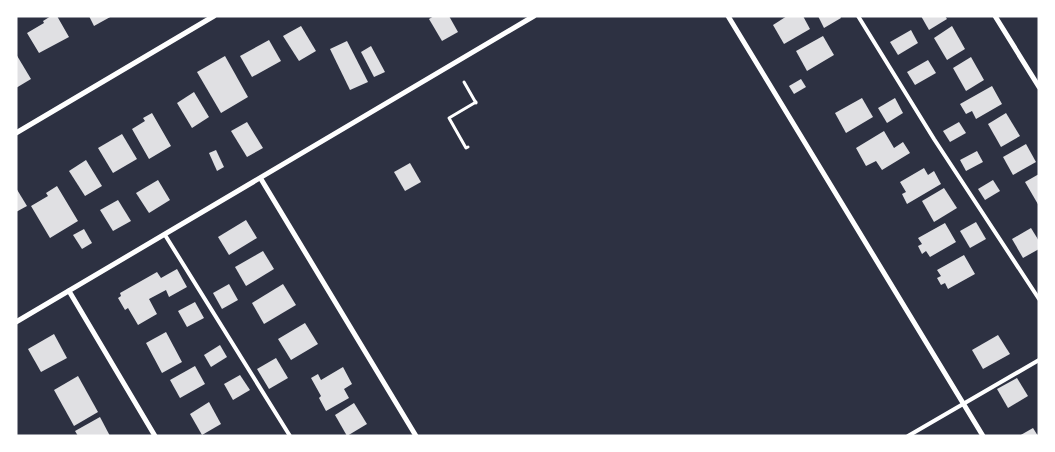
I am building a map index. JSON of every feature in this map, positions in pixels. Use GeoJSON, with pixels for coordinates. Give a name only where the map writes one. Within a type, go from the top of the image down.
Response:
{"type":"FeatureCollection","features":[{"type":"Feature","properties":{"kind":"street"},"geometry":{"type":"LineString","coordinates":[[16,133],[214,16]]}},
{"type":"Feature","properties":{"kind":"street"},"geometry":{"type":"LineString","coordinates":[[16,322],[534,16]]}},
{"type":"Feature","properties":{"kind":"street"},"geometry":{"type":"LineString","coordinates":[[728,16],[983,436]]}},
{"type":"Feature","properties":{"kind":"street"},"geometry":{"type":"LineString","coordinates":[[995,16],[1039,87]]}},
{"type":"Feature","properties":{"kind":"street"},"geometry":{"type":"LineString","coordinates":[[261,179],[416,436]]}},
{"type":"Feature","properties":{"kind":"street"},"geometry":{"type":"LineString","coordinates":[[69,291],[155,436]]}},
{"type":"Feature","properties":{"kind":"lane"},"geometry":{"type":"LineString","coordinates":[[858,16],[934,139],[1039,299]]}},
{"type":"Feature","properties":{"kind":"lane"},"geometry":{"type":"LineString","coordinates":[[165,235],[290,436]]}},
{"type":"Feature","properties":{"kind":"lane"},"geometry":{"type":"LineString","coordinates":[[908,436],[1039,360]]}},
{"type":"Feature","properties":{"kind":"path"},"geometry":{"type":"LineString","coordinates":[[464,82],[477,103],[449,118],[466,148],[468,147]]}},
{"type":"Feature","properties":{"kind":"building"},"geometry":{"type":"Polygon","coordinates":[[[51,16],[57,16],[69,37],[39,53],[27,33],[44,23],[43,21],[51,16]]]}},
{"type":"Feature","properties":{"kind":"building"},"geometry":{"type":"Polygon","coordinates":[[[89,16],[112,16],[94,26],[89,16]]]}},
{"type":"Feature","properties":{"kind":"building"},"geometry":{"type":"Polygon","coordinates":[[[434,16],[449,16],[458,32],[442,41],[429,19],[434,16]]]}},
{"type":"Feature","properties":{"kind":"building"},"geometry":{"type":"Polygon","coordinates":[[[787,16],[803,16],[810,29],[784,44],[773,25],[787,16]]]}},
{"type":"Feature","properties":{"kind":"building"},"geometry":{"type":"Polygon","coordinates":[[[818,16],[840,16],[841,18],[824,28],[818,16]]]}},
{"type":"Feature","properties":{"kind":"building"},"geometry":{"type":"Polygon","coordinates":[[[921,16],[945,16],[947,19],[929,30],[921,16]]]}},
{"type":"Feature","properties":{"kind":"building"},"geometry":{"type":"Polygon","coordinates":[[[301,26],[316,51],[299,61],[283,36],[301,26]]]}},
{"type":"Feature","properties":{"kind":"building"},"geometry":{"type":"Polygon","coordinates":[[[952,26],[965,49],[947,60],[934,38],[952,26]]]}},
{"type":"Feature","properties":{"kind":"building"},"geometry":{"type":"Polygon","coordinates":[[[911,30],[918,43],[898,55],[890,42],[911,30]]]}},
{"type":"Feature","properties":{"kind":"building"},"geometry":{"type":"Polygon","coordinates":[[[823,36],[834,55],[807,71],[796,51],[823,36]]]}},
{"type":"Feature","properties":{"kind":"building"},"geometry":{"type":"Polygon","coordinates":[[[269,40],[281,61],[252,77],[240,56],[269,40]]]}},
{"type":"Feature","properties":{"kind":"building"},"geometry":{"type":"Polygon","coordinates":[[[347,41],[368,82],[350,90],[330,49],[347,41]]]}},
{"type":"Feature","properties":{"kind":"building"},"geometry":{"type":"Polygon","coordinates":[[[371,46],[385,72],[374,77],[361,52],[371,46]]]}},
{"type":"Feature","properties":{"kind":"building"},"geometry":{"type":"Polygon","coordinates":[[[16,54],[31,79],[16,88],[16,54]]]}},
{"type":"Feature","properties":{"kind":"building"},"geometry":{"type":"Polygon","coordinates":[[[225,56],[248,97],[221,113],[197,72],[225,56]]]}},
{"type":"Feature","properties":{"kind":"building"},"geometry":{"type":"Polygon","coordinates":[[[971,57],[984,80],[966,91],[953,68],[971,57]]]}},
{"type":"Feature","properties":{"kind":"building"},"geometry":{"type":"Polygon","coordinates":[[[928,60],[936,73],[915,85],[907,72],[928,60]]]}},
{"type":"Feature","properties":{"kind":"building"},"geometry":{"type":"Polygon","coordinates":[[[801,79],[806,87],[794,94],[789,86],[801,79]]]}},
{"type":"Feature","properties":{"kind":"building"},"geometry":{"type":"Polygon","coordinates":[[[992,86],[1002,104],[976,119],[972,111],[966,114],[960,104],[992,86]]]}},
{"type":"Feature","properties":{"kind":"building"},"geometry":{"type":"Polygon","coordinates":[[[194,92],[209,117],[192,128],[177,103],[194,92]]]}},
{"type":"Feature","properties":{"kind":"building"},"geometry":{"type":"Polygon","coordinates":[[[862,98],[873,117],[846,133],[835,113],[862,98]]]}},
{"type":"Feature","properties":{"kind":"building"},"geometry":{"type":"Polygon","coordinates":[[[895,98],[903,113],[887,123],[878,108],[895,98]]]}},
{"type":"Feature","properties":{"kind":"building"},"geometry":{"type":"Polygon","coordinates":[[[152,113],[171,146],[149,159],[132,129],[145,121],[143,118],[152,113]]]}},
{"type":"Feature","properties":{"kind":"building"},"geometry":{"type":"Polygon","coordinates":[[[1006,113],[1020,136],[1001,147],[988,124],[1006,113]]]}},
{"type":"Feature","properties":{"kind":"building"},"geometry":{"type":"Polygon","coordinates":[[[247,122],[263,148],[247,157],[231,131],[247,122]]]}},
{"type":"Feature","properties":{"kind":"building"},"geometry":{"type":"Polygon","coordinates":[[[959,122],[966,133],[950,142],[943,131],[959,122]]]}},
{"type":"Feature","properties":{"kind":"building"},"geometry":{"type":"Polygon","coordinates":[[[884,131],[894,148],[903,142],[910,153],[882,170],[876,161],[866,166],[856,148],[884,131]]]}},
{"type":"Feature","properties":{"kind":"building"},"geometry":{"type":"Polygon","coordinates":[[[122,134],[137,159],[113,173],[98,148],[122,134]]]}},
{"type":"Feature","properties":{"kind":"building"},"geometry":{"type":"Polygon","coordinates":[[[1026,144],[1036,162],[1013,175],[1003,157],[1026,144]]]}},
{"type":"Feature","properties":{"kind":"building"},"geometry":{"type":"Polygon","coordinates":[[[216,150],[224,167],[217,171],[209,153],[216,150]]]}},
{"type":"Feature","properties":{"kind":"building"},"geometry":{"type":"Polygon","coordinates":[[[977,151],[983,162],[966,171],[960,160],[977,151]]]}},
{"type":"Feature","properties":{"kind":"building"},"geometry":{"type":"Polygon","coordinates":[[[86,160],[102,186],[85,196],[69,171],[86,160]]]}},
{"type":"Feature","properties":{"kind":"building"},"geometry":{"type":"Polygon","coordinates":[[[410,163],[421,182],[405,191],[394,172],[410,163]]]}},
{"type":"Feature","properties":{"kind":"building"},"geometry":{"type":"Polygon","coordinates":[[[924,168],[928,175],[934,171],[941,184],[907,204],[902,194],[906,192],[900,182],[924,168]]]}},
{"type":"Feature","properties":{"kind":"building"},"geometry":{"type":"Polygon","coordinates":[[[1039,174],[1039,206],[1025,182],[1039,174]]]}},
{"type":"Feature","properties":{"kind":"building"},"geometry":{"type":"Polygon","coordinates":[[[158,180],[170,200],[149,213],[136,193],[158,180]]]}},
{"type":"Feature","properties":{"kind":"building"},"geometry":{"type":"Polygon","coordinates":[[[993,180],[1000,191],[985,200],[978,189],[993,180]]]}},
{"type":"Feature","properties":{"kind":"building"},"geometry":{"type":"Polygon","coordinates":[[[57,186],[78,221],[50,238],[31,206],[48,196],[46,193],[57,186]]]}},
{"type":"Feature","properties":{"kind":"building"},"geometry":{"type":"Polygon","coordinates":[[[16,188],[27,206],[16,212],[16,188]]]}},
{"type":"Feature","properties":{"kind":"building"},"geometry":{"type":"Polygon","coordinates":[[[944,188],[957,208],[934,222],[922,201],[944,188]]]}},
{"type":"Feature","properties":{"kind":"building"},"geometry":{"type":"Polygon","coordinates":[[[118,200],[131,221],[113,231],[100,210],[118,200]]]}},
{"type":"Feature","properties":{"kind":"building"},"geometry":{"type":"Polygon","coordinates":[[[246,220],[257,238],[229,255],[218,237],[246,220]]]}},
{"type":"Feature","properties":{"kind":"building"},"geometry":{"type":"Polygon","coordinates":[[[976,222],[986,239],[970,248],[960,231],[976,222]]]}},
{"type":"Feature","properties":{"kind":"building"},"geometry":{"type":"Polygon","coordinates":[[[945,223],[956,242],[930,257],[926,251],[922,254],[918,246],[922,244],[918,238],[945,223]]]}},
{"type":"Feature","properties":{"kind":"building"},"geometry":{"type":"Polygon","coordinates":[[[1031,228],[1039,241],[1039,249],[1023,258],[1012,239],[1031,228]]]}},
{"type":"Feature","properties":{"kind":"building"},"geometry":{"type":"Polygon","coordinates":[[[84,229],[92,243],[82,249],[73,235],[84,229]]]}},
{"type":"Feature","properties":{"kind":"building"},"geometry":{"type":"Polygon","coordinates":[[[263,251],[274,269],[246,286],[235,267],[263,251]]]}},
{"type":"Feature","properties":{"kind":"building"},"geometry":{"type":"Polygon","coordinates":[[[964,255],[975,274],[948,289],[945,283],[941,285],[937,278],[941,276],[937,270],[964,255]]]}},
{"type":"Feature","properties":{"kind":"building"},"geometry":{"type":"Polygon","coordinates":[[[177,269],[187,287],[169,297],[166,290],[149,299],[157,314],[138,325],[128,308],[125,310],[118,298],[121,296],[120,293],[157,272],[161,278],[177,269]]]}},
{"type":"Feature","properties":{"kind":"building"},"geometry":{"type":"Polygon","coordinates":[[[229,284],[238,300],[222,309],[213,293],[229,284]]]}},
{"type":"Feature","properties":{"kind":"building"},"geometry":{"type":"Polygon","coordinates":[[[283,284],[296,305],[264,324],[252,303],[283,284]]]}},
{"type":"Feature","properties":{"kind":"building"},"geometry":{"type":"Polygon","coordinates":[[[195,302],[204,318],[187,327],[178,311],[195,302]]]}},
{"type":"Feature","properties":{"kind":"building"},"geometry":{"type":"Polygon","coordinates":[[[305,323],[318,344],[291,360],[278,339],[305,323]]]}},
{"type":"Feature","properties":{"kind":"building"},"geometry":{"type":"Polygon","coordinates":[[[166,332],[182,362],[162,373],[146,343],[166,332]]]}},
{"type":"Feature","properties":{"kind":"building"},"geometry":{"type":"Polygon","coordinates":[[[54,334],[67,358],[41,372],[28,349],[54,334]]]}},
{"type":"Feature","properties":{"kind":"building"},"geometry":{"type":"Polygon","coordinates":[[[998,335],[1010,354],[983,369],[972,350],[998,335]]]}},
{"type":"Feature","properties":{"kind":"building"},"geometry":{"type":"Polygon","coordinates":[[[220,345],[227,357],[211,367],[204,355],[220,345]]]}},
{"type":"Feature","properties":{"kind":"building"},"geometry":{"type":"Polygon","coordinates":[[[276,358],[288,378],[269,389],[257,369],[276,358]]]}},
{"type":"Feature","properties":{"kind":"building"},"geometry":{"type":"Polygon","coordinates":[[[195,366],[205,384],[180,398],[170,380],[195,366]]]}},
{"type":"Feature","properties":{"kind":"building"},"geometry":{"type":"Polygon","coordinates":[[[343,367],[352,384],[344,389],[349,398],[326,411],[319,398],[321,396],[311,378],[318,374],[321,380],[343,367]]]}},
{"type":"Feature","properties":{"kind":"building"},"geometry":{"type":"Polygon","coordinates":[[[240,375],[250,390],[233,400],[224,384],[240,375]]]}},
{"type":"Feature","properties":{"kind":"building"},"geometry":{"type":"Polygon","coordinates":[[[78,376],[98,412],[74,426],[54,390],[78,376]]]}},
{"type":"Feature","properties":{"kind":"building"},"geometry":{"type":"Polygon","coordinates":[[[1017,378],[1028,396],[1008,408],[997,389],[1017,378]]]}},
{"type":"Feature","properties":{"kind":"building"},"geometry":{"type":"Polygon","coordinates":[[[209,402],[221,424],[202,435],[190,414],[209,402]]]}},
{"type":"Feature","properties":{"kind":"building"},"geometry":{"type":"Polygon","coordinates":[[[354,403],[367,424],[347,436],[335,415],[354,403]]]}},
{"type":"Feature","properties":{"kind":"building"},"geometry":{"type":"Polygon","coordinates":[[[100,417],[110,436],[78,436],[75,431],[100,417]]]}},
{"type":"Feature","properties":{"kind":"building"},"geometry":{"type":"Polygon","coordinates":[[[1033,428],[1038,436],[1019,436],[1033,428]]]}}]}
